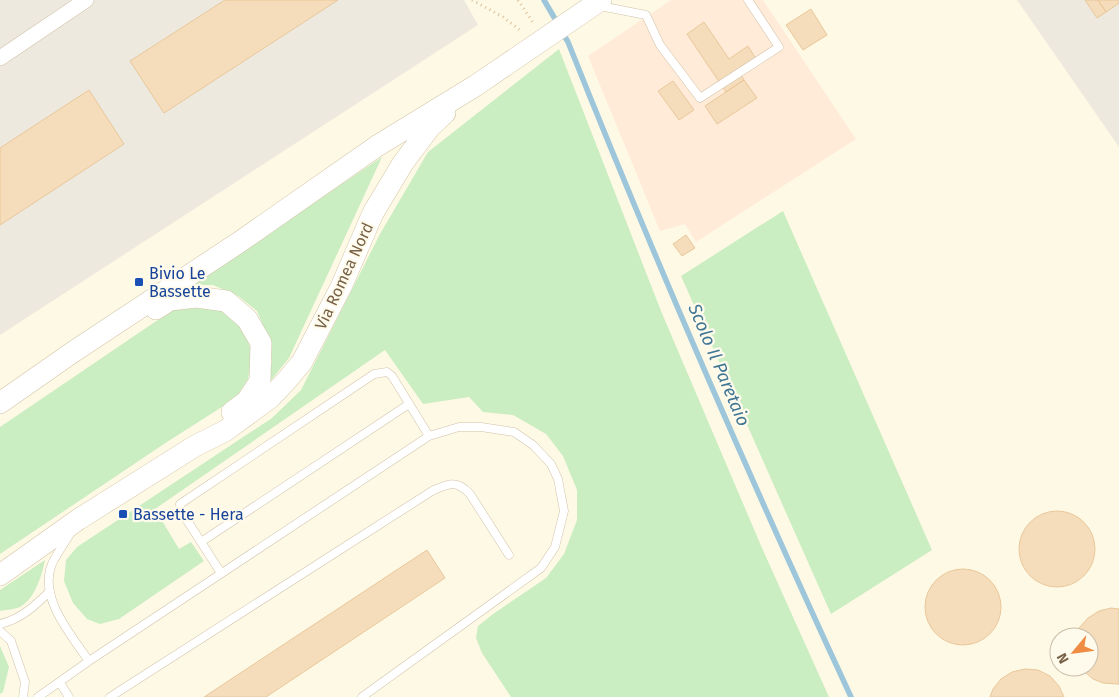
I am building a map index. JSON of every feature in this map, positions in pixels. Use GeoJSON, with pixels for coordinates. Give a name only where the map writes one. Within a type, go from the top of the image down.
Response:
{"type":"FeatureCollection","features":[{"type":"Feature","properties":{"kind":"main road","name":"Via Romea Nord"},"geometry":{"type":"LineString","coordinates":[[0,403],[238,243],[377,146],[475,86],[590,7]]}},
{"type":"Feature","properties":{"kind":"main road","name":"Via Romea Nord"},"geometry":{"type":"LineString","coordinates":[[0,574],[79,520],[196,446],[225,430],[270,398],[302,362],[341,288],[373,213],[403,163],[430,127],[475,86]]}},
{"type":"Feature","properties":{"kind":"main road","name":"Via Romea Nord"},"geometry":{"type":"LineString","coordinates":[[82,347],[138,319],[170,300],[196,297],[226,301],[248,319],[261,343],[260,382],[247,401],[217,422],[196,446]]}},
{"type":"Feature","properties":{"kind":"main road"},"geometry":{"type":"LineString","coordinates":[[0,394],[82,347]]}},
{"type":"Feature","properties":{"kind":"street"},"geometry":{"type":"LineString","coordinates":[[0,58],[86,0]]}},
{"type":"Feature","properties":{"kind":"lane"},"geometry":{"type":"LineString","coordinates":[[590,7],[646,15],[660,45],[700,98],[779,47],[748,0]]}},
{"type":"Feature","properties":{"kind":"lane"},"geometry":{"type":"LineString","coordinates":[[222,573],[181,512],[180,504],[374,374],[387,372],[392,376],[429,436]]}},
{"type":"Feature","properties":{"kind":"lane"},"geometry":{"type":"LineString","coordinates":[[201,542],[409,404]]}},
{"type":"Feature","properties":{"kind":"lane"},"geometry":{"type":"LineString","coordinates":[[38,697],[89,661],[429,436],[459,427],[480,427],[514,432],[533,445],[550,464],[558,479],[564,511],[555,547],[541,568],[362,697]]}},
{"type":"Feature","properties":{"kind":"lane"},"geometry":{"type":"LineString","coordinates":[[110,697],[432,491],[450,484],[462,485],[470,494],[509,555]]}},
{"type":"Feature","properties":{"kind":"lane"},"geometry":{"type":"LineString","coordinates":[[79,520],[52,564],[49,581],[56,609],[64,625],[89,661]]}},
{"type":"Feature","properties":{"kind":"lane"},"geometry":{"type":"LineString","coordinates":[[0,624],[14,621],[37,604],[50,590]]}},
{"type":"Feature","properties":{"kind":"lane"},"geometry":{"type":"LineString","coordinates":[[0,631],[11,641],[25,682],[23,697]]}},
{"type":"Feature","properties":{"kind":"lane"},"geometry":{"type":"LineString","coordinates":[[60,683],[69,697]]}},
{"type":"Feature","properties":{"kind":"path"},"geometry":{"type":"LineString","coordinates":[[472,0],[503,17],[537,44]]}},
{"type":"Feature","properties":{"kind":"path"},"geometry":{"type":"LineString","coordinates":[[518,0],[533,22],[537,44]]}},
{"type":"Feature","properties":{"kind":"shaded area"},"geometry":{"type":"Polygon","coordinates":[[[0,0],[464,0],[478,25],[0,335],[0,0]]]}},
{"type":"Feature","properties":{"kind":"shaded area"},"geometry":{"type":"Polygon","coordinates":[[[671,0],[763,0],[856,139],[696,242],[685,224],[660,231],[588,56],[671,0]]]}},
{"type":"Feature","properties":{"kind":"shaded area"},"geometry":{"type":"Polygon","coordinates":[[[1017,0],[1119,0],[1119,147],[1017,0]]]}},
{"type":"Feature","properties":{"kind":"green space"},"geometry":{"type":"Polygon","coordinates":[[[559,49],[661,311],[762,548],[829,697],[511,697],[482,653],[476,638],[478,626],[546,578],[564,554],[577,520],[577,490],[563,456],[546,434],[513,415],[483,412],[469,397],[423,404],[385,350],[155,509],[179,549],[191,542],[204,561],[119,619],[100,624],[87,619],[73,603],[64,581],[66,560],[77,547],[272,418],[301,390],[380,234],[428,152],[559,49]]]}},
{"type":"Feature","properties":{"kind":"green space"},"geometry":{"type":"Polygon","coordinates":[[[382,157],[289,358],[264,389],[272,362],[268,338],[257,311],[238,296],[213,285],[192,285],[382,157]]]}},
{"type":"Feature","properties":{"kind":"green space"},"geometry":{"type":"Polygon","coordinates":[[[783,211],[932,550],[831,614],[681,276],[783,211]]]}},
{"type":"Feature","properties":{"kind":"green space"},"geometry":{"type":"Polygon","coordinates":[[[194,303],[218,307],[243,326],[252,353],[248,379],[236,398],[0,554],[0,427],[174,309],[194,303]]]}},
{"type":"Feature","properties":{"kind":"green space"},"geometry":{"type":"Polygon","coordinates":[[[45,560],[40,579],[30,598],[20,607],[0,611],[0,590],[45,560]]]}},
{"type":"Feature","properties":{"kind":"green space"},"geometry":{"type":"Polygon","coordinates":[[[0,646],[9,667],[3,692],[0,694],[0,646]]]}},
{"type":"Feature","properties":{"kind":"building"},"geometry":{"type":"Polygon","coordinates":[[[225,0],[338,0],[164,113],[130,61],[225,0]]]}},
{"type":"Feature","properties":{"kind":"building"},"geometry":{"type":"Polygon","coordinates":[[[1085,0],[1098,0],[1106,12],[1097,18],[1085,0]]]}},
{"type":"Feature","properties":{"kind":"building"},"geometry":{"type":"Polygon","coordinates":[[[1098,0],[1119,0],[1119,3],[1106,12],[1098,0]]]}},
{"type":"Feature","properties":{"kind":"building"},"geometry":{"type":"Polygon","coordinates":[[[811,9],[827,35],[803,50],[786,25],[811,9]]]}},
{"type":"Feature","properties":{"kind":"building"},"geometry":{"type":"Polygon","coordinates":[[[704,22],[729,59],[748,46],[758,62],[740,73],[744,80],[726,92],[687,34],[704,22]]]}},
{"type":"Feature","properties":{"kind":"building"},"geometry":{"type":"Polygon","coordinates":[[[744,80],[757,98],[717,124],[705,106],[744,80]]]}},
{"type":"Feature","properties":{"kind":"building"},"geometry":{"type":"Polygon","coordinates":[[[673,81],[694,110],[679,120],[658,91],[673,81]]]}},
{"type":"Feature","properties":{"kind":"building"},"geometry":{"type":"Polygon","coordinates":[[[89,90],[124,144],[0,225],[0,148],[89,90]]]}},
{"type":"Feature","properties":{"kind":"building"},"geometry":{"type":"Polygon","coordinates":[[[686,235],[695,248],[682,256],[673,244],[686,235]]]}},
{"type":"Feature","properties":{"kind":"building"},"geometry":{"type":"Polygon","coordinates":[[[1057,511],[1072,514],[1084,522],[1092,534],[1095,549],[1092,564],[1084,576],[1072,584],[1057,587],[1042,584],[1030,576],[1022,564],[1019,549],[1022,534],[1030,522],[1042,514],[1057,511]]]}},
{"type":"Feature","properties":{"kind":"building"},"geometry":{"type":"Polygon","coordinates":[[[427,550],[445,578],[266,697],[204,697],[427,550]]]}},
{"type":"Feature","properties":{"kind":"building"},"geometry":{"type":"Polygon","coordinates":[[[963,569],[978,572],[990,580],[998,592],[1001,607],[998,622],[990,634],[978,642],[963,645],[948,642],[936,634],[928,622],[925,607],[928,592],[936,580],[948,572],[963,569]]]}},
{"type":"Feature","properties":{"kind":"building"},"geometry":{"type":"Polygon","coordinates":[[[1111,608],[1119,609],[1119,684],[1103,683],[1091,677],[1099,677],[1099,627],[1080,627],[1088,618],[1099,611],[1111,608]]]}},
{"type":"Feature","properties":{"kind":"building"},"geometry":{"type":"Polygon","coordinates":[[[1025,669],[1038,670],[1051,677],[1059,686],[1064,697],[990,697],[993,689],[1001,679],[1012,672],[1025,669]]]}},
{"type":"Feature","properties":{"kind":"waterway"},"geometry":{"type":"LineString","coordinates":[[544,0],[558,24]]}},
{"type":"Feature","properties":{"kind":"waterway","name":"Scolo Il Paretaio"},"geometry":{"type":"LineString","coordinates":[[562,32],[568,42],[635,207],[705,371],[851,697]]}},
{"type":"Feature","properties":{"kind":"place","name":"Bivio Le Bassette"},"geometry":{"type":"Point","coordinates":[139,282]}},
{"type":"Feature","properties":{"kind":"place","name":"Bassette - Hera"},"geometry":{"type":"Point","coordinates":[123,514]}}]}
